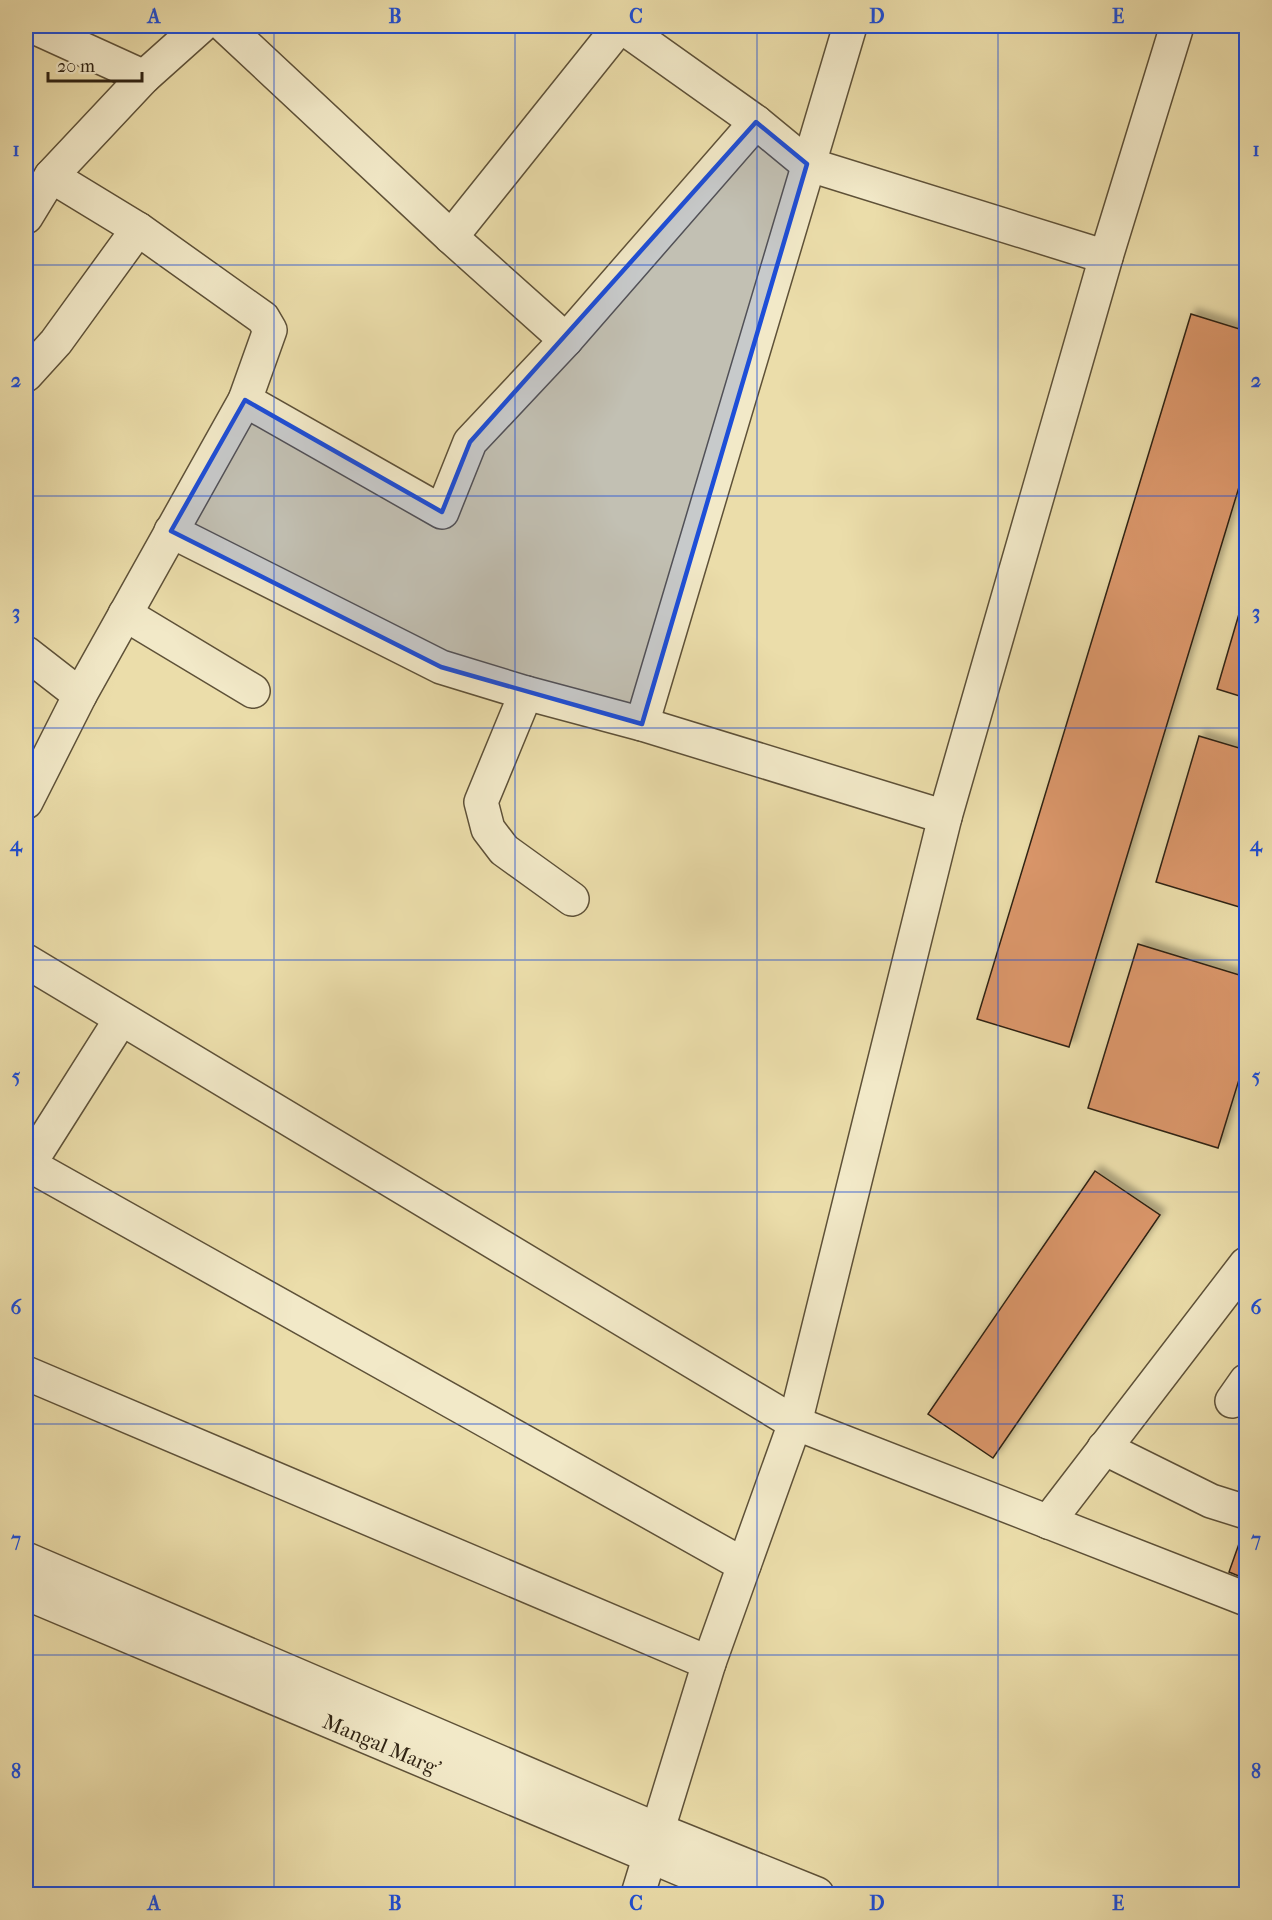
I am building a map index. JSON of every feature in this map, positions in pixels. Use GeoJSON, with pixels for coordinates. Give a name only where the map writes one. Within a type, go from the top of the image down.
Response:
{"type":"FeatureCollection","features":[{"type":"Feature","properties":{"kind":"street"},"geometry":{"type":"LineString","coordinates":[[33,26],[144,77]]}},
{"type":"Feature","properties":{"kind":"street"},"geometry":{"type":"LineString","coordinates":[[26,217],[51,176],[144,77],[201,26]]}},
{"type":"Feature","properties":{"kind":"street"},"geometry":{"type":"LineString","coordinates":[[225,26],[451,237],[566,340]]}},
{"type":"Feature","properties":{"kind":"street"},"geometry":{"type":"LineString","coordinates":[[451,237],[620,26],[756,122],[807,164],[1106,257]]}},
{"type":"Feature","properties":{"kind":"street"},"geometry":{"type":"LineString","coordinates":[[642,724],[850,26]]}},
{"type":"Feature","properties":{"kind":"street"},"geometry":{"type":"LineString","coordinates":[[638,1894],[709,1663],[795,1423],[945,817],[1106,257],[1177,26]]}},
{"type":"Feature","properties":{"kind":"street"},"geometry":{"type":"LineString","coordinates":[[245,400],[442,512],[470,442],[566,340],[756,122]]}},
{"type":"Feature","properties":{"kind":"street"},"geometry":{"type":"LineString","coordinates":[[26,802],[124,614],[245,400],[270,330],[263,318],[138,229],[51,176]]}},
{"type":"Feature","properties":{"kind":"street"},"geometry":{"type":"LineString","coordinates":[[26,375],[56,342],[138,229]]}},
{"type":"Feature","properties":{"kind":"street"},"geometry":{"type":"LineString","coordinates":[[171,531],[441,667],[526,693],[642,724],[945,817]]}},
{"type":"Feature","properties":{"kind":"street"},"geometry":{"type":"LineString","coordinates":[[124,614],[253,691]]}},
{"type":"Feature","properties":{"kind":"street"},"geometry":{"type":"LineString","coordinates":[[26,653],[80,695]]}},
{"type":"Feature","properties":{"kind":"street"},"geometry":{"type":"LineString","coordinates":[[526,693],[481,802],[488,829],[504,850],[572,898]]}},
{"type":"Feature","properties":{"kind":"street"},"geometry":{"type":"LineString","coordinates":[[26,961],[795,1423],[1246,1599]]}},
{"type":"Feature","properties":{"kind":"street"},"geometry":{"type":"LineString","coordinates":[[121,1019],[26,1166],[744,1565]]}},
{"type":"Feature","properties":{"kind":"street"},"geometry":{"type":"LineString","coordinates":[[1048,1522],[1246,1264]]}},
{"type":"Feature","properties":{"kind":"street"},"geometry":{"type":"LineString","coordinates":[[26,1373],[709,1663]]}},
{"type":"Feature","properties":{"kind":"street"},"geometry":{"type":"LineString","coordinates":[[1104,1448],[1211,1501],[1246,1512]]}},
{"type":"Feature","properties":{"kind":"street"},"geometry":{"type":"LineString","coordinates":[[26,1559],[653,1844],[817,1894]]}},
{"type":"Feature","properties":{"kind":"street","name":"Mangal Marg'"},"geometry":{"type":"LineString","coordinates":[[26,1593],[653,1844],[740,1894]]}},
{"type":"Feature","properties":{"kind":"highlighted area"},"geometry":{"type":"Polygon","coordinates":[[[756,122],[807,164],[642,724],[441,667],[171,531],[245,400],[442,512],[470,442],[756,122]]]}},
{"type":"Feature","properties":{"kind":"building"},"geometry":{"type":"Polygon","coordinates":[[[1246,264],[1246,280],[1242,278],[1246,264]]]}},
{"type":"Feature","properties":{"kind":"building"},"geometry":{"type":"Polygon","coordinates":[[[1191,314],[1246,331],[1246,464],[1069,1047],[977,1019],[1191,314]]]}},
{"type":"Feature","properties":{"kind":"building"},"geometry":{"type":"Polygon","coordinates":[[[1246,590],[1246,698],[1217,689],[1246,590]]]}},
{"type":"Feature","properties":{"kind":"building"},"geometry":{"type":"Polygon","coordinates":[[[1199,736],[1246,750],[1246,909],[1156,882],[1199,736]]]}},
{"type":"Feature","properties":{"kind":"building"},"geometry":{"type":"Polygon","coordinates":[[[1138,944],[1246,977],[1246,1057],[1218,1148],[1088,1108],[1138,944]]]}},
{"type":"Feature","properties":{"kind":"building"},"geometry":{"type":"Polygon","coordinates":[[[1095,1171],[1160,1215],[993,1458],[928,1414],[1095,1171]]]}},
{"type":"Feature","properties":{"kind":"building"},"geometry":{"type":"Polygon","coordinates":[[[1246,1524],[1246,1579],[1229,1572],[1246,1524]]]}}]}
